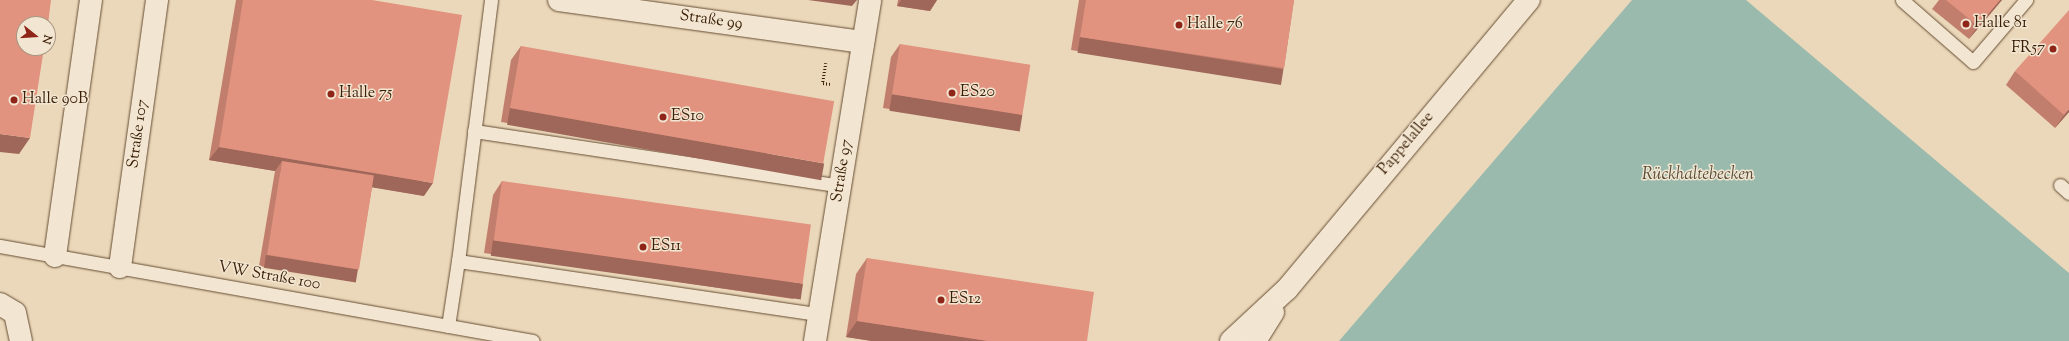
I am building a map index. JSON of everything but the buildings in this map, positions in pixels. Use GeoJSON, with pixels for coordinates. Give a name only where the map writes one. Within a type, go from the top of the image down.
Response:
{"type":"FeatureCollection","features":[{"type":"Feature","properties":{"kind":"street"},"geometry":{"type":"LineString","coordinates":[[55,256],[91,0]]}},
{"type":"Feature","properties":{"kind":"street","name":"Straße 107"},"geometry":{"type":"LineString","coordinates":[[120,267],[157,0]]}},
{"type":"Feature","properties":{"kind":"street","name":"Straße 99"},"geometry":{"type":"LineString","coordinates":[[559,0],[668,7],[863,42]]}},
{"type":"Feature","properties":{"kind":"street","name":"Straße 97"},"geometry":{"type":"LineString","coordinates":[[815,341],[870,0]]}},
{"type":"Feature","properties":{"kind":"street","name":"Pappelallee"},"geometry":{"type":"LineString","coordinates":[[1231,341],[1287,289],[1529,0]]}},
{"type":"Feature","properties":{"kind":"street","name":"Pappelallee"},"geometry":{"type":"LineString","coordinates":[[1255,341],[1287,289]]}},
{"type":"Feature","properties":{"kind":"street"},"geometry":{"type":"LineString","coordinates":[[0,304],[15,313],[21,341]]}},
{"type":"Feature","properties":{"kind":"lane"},"geometry":{"type":"LineString","coordinates":[[448,326],[458,261],[491,0]]}},
{"type":"Feature","properties":{"kind":"lane"},"geometry":{"type":"LineString","coordinates":[[1902,0],[1973,62],[2026,0]]}},
{"type":"Feature","properties":{"kind":"lane"},"geometry":{"type":"LineString","coordinates":[[474,131],[840,186]]}},
{"type":"Feature","properties":{"kind":"lane","name":"VW Straße 100"},"geometry":{"type":"LineString","coordinates":[[0,246],[532,341]]}},
{"type":"Feature","properties":{"kind":"lane"},"geometry":{"type":"LineString","coordinates":[[458,261],[820,314]]}},
{"type":"Feature","properties":{"kind":"water","name":"Rückhaltebecken"},"geometry":{"type":"Polygon","coordinates":[[[1632,0],[1746,0],[2069,273],[2069,341],[1339,341],[1632,0]]]}},
{"type":"Feature","properties":{"kind":"place","name":"Halle 81"},"geometry":{"type":"Point","coordinates":[1966,24]}},
{"type":"Feature","properties":{"kind":"place","name":"Halle 76"},"geometry":{"type":"Point","coordinates":[1179,25]}},
{"type":"Feature","properties":{"kind":"place","name":"FR57"},"geometry":{"type":"Point","coordinates":[2053,49]}},
{"type":"Feature","properties":{"kind":"place","name":"ES20"},"geometry":{"type":"Point","coordinates":[952,93]}},
{"type":"Feature","properties":{"kind":"place","name":"Halle 75"},"geometry":{"type":"Point","coordinates":[331,94]}},
{"type":"Feature","properties":{"kind":"place","name":"Halle 90B"},"geometry":{"type":"Point","coordinates":[14,100]}},
{"type":"Feature","properties":{"kind":"place","name":"ES10"},"geometry":{"type":"Point","coordinates":[663,117]}},
{"type":"Feature","properties":{"kind":"place","name":"ES11"},"geometry":{"type":"Point","coordinates":[643,247]}},
{"type":"Feature","properties":{"kind":"place","name":"ES12"},"geometry":{"type":"Point","coordinates":[941,300]}}]}
